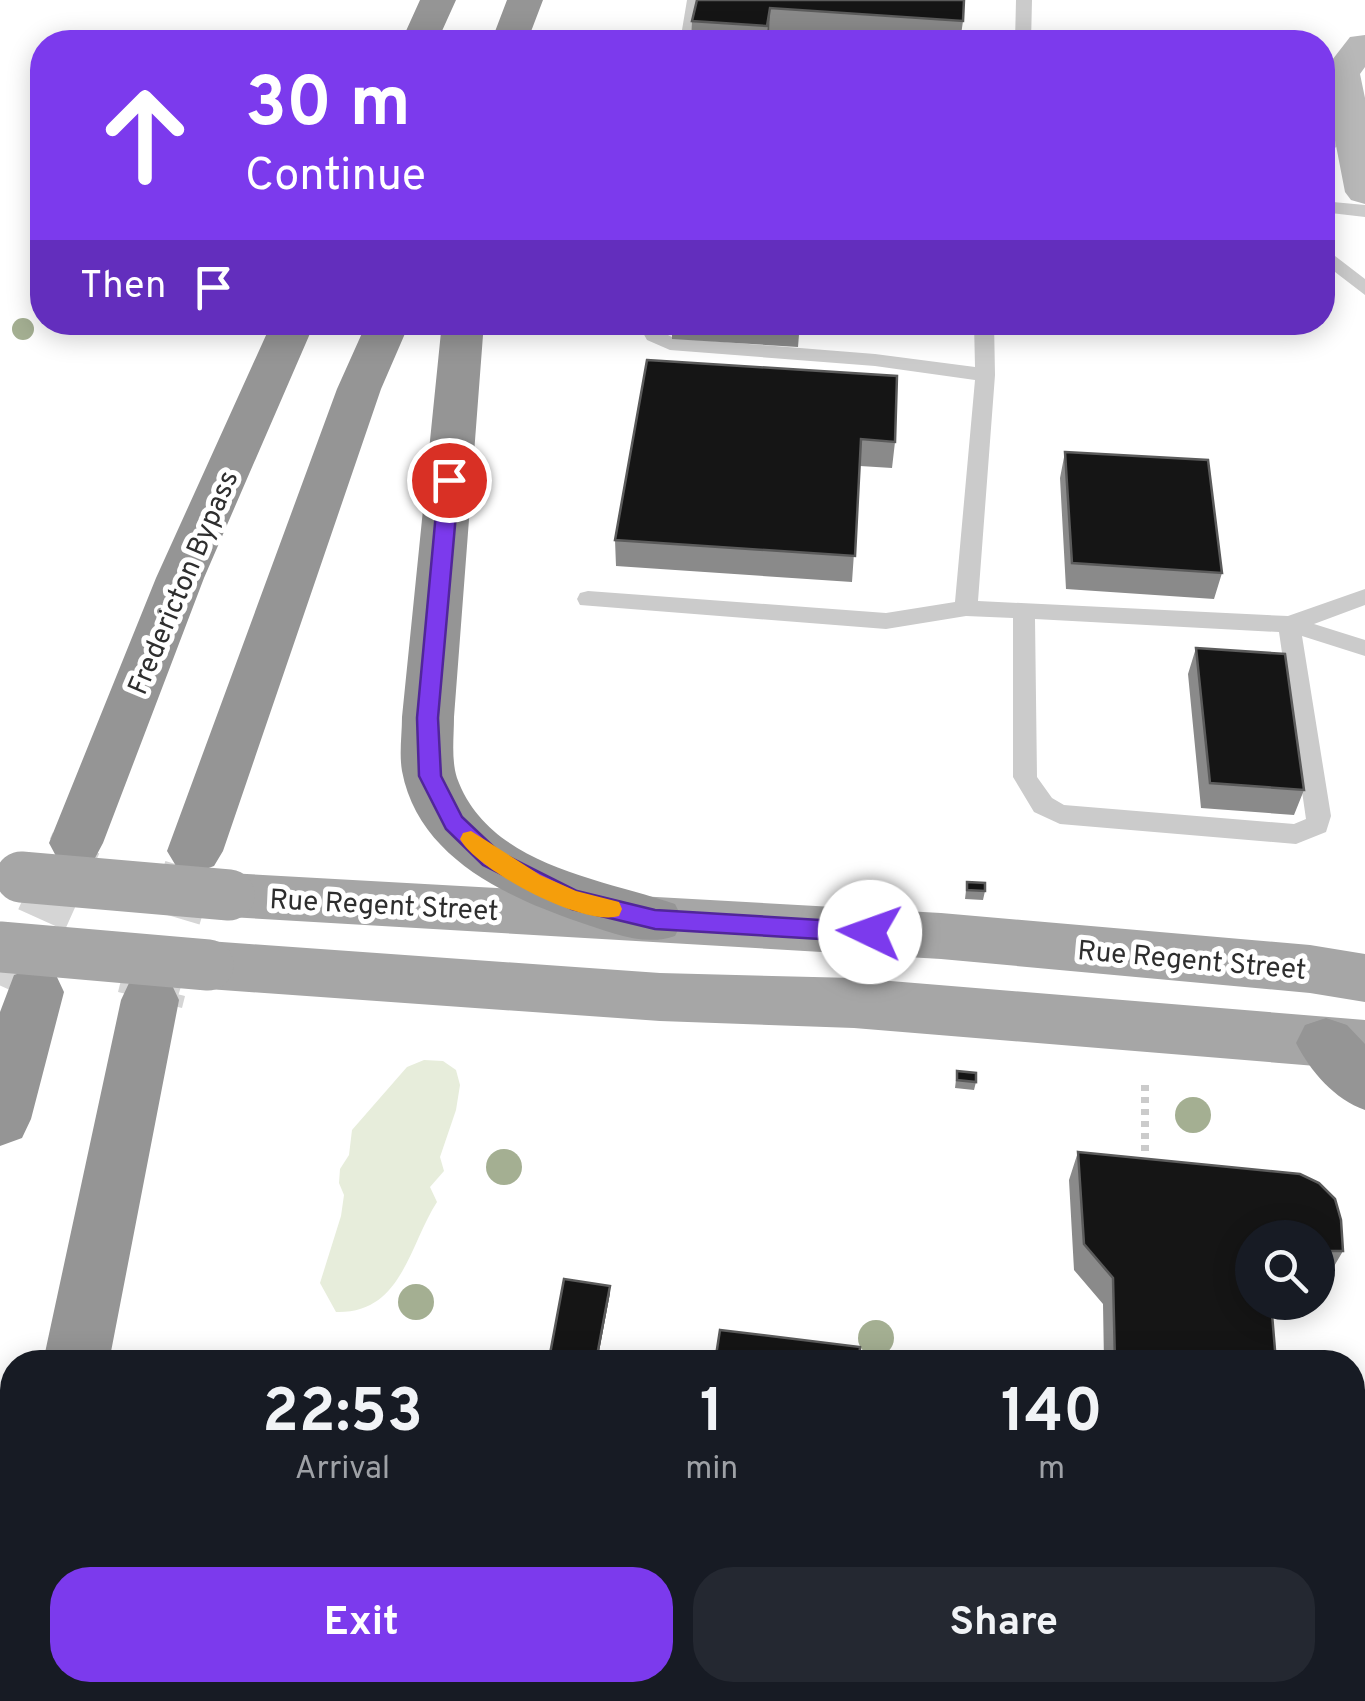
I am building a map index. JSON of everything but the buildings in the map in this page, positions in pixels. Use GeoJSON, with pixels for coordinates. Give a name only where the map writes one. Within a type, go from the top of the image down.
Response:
{"type":"FeatureCollection","features":[{"type":"Feature","properties":{"kind":"highway"},"geometry":{"type":"LineString","coordinates":[[424,30],[438,0]]}},
{"type":"Feature","properties":{"kind":"highway"},"geometry":{"type":"LineString","coordinates":[[514,30],[526,0]]}},
{"type":"Feature","properties":{"kind":"highway","name":"Fredericton Bypass"},"geometry":{"type":"LineString","coordinates":[[76,843],[180,578],[288,335]]}},
{"type":"Feature","properties":{"kind":"highway"},"geometry":{"type":"LineString","coordinates":[[195,851],[359,390],[383,335]]}},
{"type":"Feature","properties":{"kind":"highway"},"geometry":{"type":"LineString","coordinates":[[462,335],[428,718],[430,776],[454,823],[491,858],[572,900],[655,920]]}},
{"type":"Feature","properties":{"kind":"highway"},"geometry":{"type":"LineString","coordinates":[[0,1118],[11,986]]}},
{"type":"Feature","properties":{"kind":"highway"},"geometry":{"type":"LineString","coordinates":[[78,1350],[150,1000]]}},
{"type":"Feature","properties":{"kind":"main road"},"geometry":{"type":"LineString","coordinates":[[1363,37],[1340,73],[1365,192]]}},
{"type":"Feature","properties":{"kind":"main road","name":"Rue Regent Street"},"geometry":{"type":"LineString","coordinates":[[10,877],[229,895],[941,936],[1337,967],[1365,978]]}},
{"type":"Feature","properties":{"kind":"main road"},"geometry":{"type":"LineString","coordinates":[[11,986],[208,965],[660,997],[854,1003],[1352,1057]]}},
{"type":"Feature","properties":{"kind":"lane"},"geometry":{"type":"LineString","coordinates":[[690,30],[694,0]]}},
{"type":"Feature","properties":{"kind":"lane"},"geometry":{"type":"LineString","coordinates":[[1023,30],[1024,0]]}},
{"type":"Feature","properties":{"kind":"lane"},"geometry":{"type":"LineString","coordinates":[[1335,132],[1345,102]]}},
{"type":"Feature","properties":{"kind":"lane"},"geometry":{"type":"LineString","coordinates":[[1335,208],[1365,211]]}},
{"type":"Feature","properties":{"kind":"lane"},"geometry":{"type":"LineString","coordinates":[[1335,263],[1365,289]]}},
{"type":"Feature","properties":{"kind":"lane"},"geometry":{"type":"LineString","coordinates":[[654,335],[670,344],[874,360],[985,375]]}},
{"type":"Feature","properties":{"kind":"lane"},"geometry":{"type":"LineString","coordinates":[[966,608],[985,375],[984,335]]}},
{"type":"Feature","properties":{"kind":"lane"},"geometry":{"type":"LineString","coordinates":[[1289,624],[1365,597]]}},
{"type":"Feature","properties":{"kind":"lane"},"geometry":{"type":"LineString","coordinates":[[588,600],[886,621],[966,608],[1289,624],[1365,648]]}},
{"type":"Feature","properties":{"kind":"lane"},"geometry":{"type":"LineString","coordinates":[[1024,611],[1025,778],[1043,805],[1079,817],[1296,834],[1316,825],[1318,816],[1289,624]]}},
{"type":"Feature","properties":{"kind":"path"},"geometry":{"type":"LineString","coordinates":[[1145,1085],[1145,1156]]}},
{"type":"Feature","properties":{"kind":"green space"},"geometry":{"type":"Polygon","coordinates":[[[424,1060],[443,1061],[456,1070],[460,1085],[440,1157],[444,1171],[430,1187],[437,1202],[390,1289],[376,1302],[358,1310],[336,1312],[320,1283],[341,1216],[344,1195],[339,1183],[340,1169],[349,1155],[352,1130],[407,1067],[424,1060]]]}},
{"type":"Feature","properties":{"kind":"tunnel"},"geometry":{"type":"LineString","coordinates":[[10,990],[76,843]]}},
{"type":"Feature","properties":{"kind":"tunnel"},"geometry":{"type":"LineString","coordinates":[[153,991],[195,851]]}},
{"type":"Feature","properties":{"kind":"tunnel"},"geometry":{"type":"LineString","coordinates":[[150,1000],[153,988]]}},
{"type":"Feature","properties":{"kind":"slow traffic"},"geometry":{"type":"LineString","coordinates":[[471,839],[491,858],[532,882],[572,900],[611,909]]}},
{"type":"Feature","properties":{"kind":"route"},"geometry":{"type":"LineString","coordinates":[[449,480],[428,718],[430,776],[454,823],[491,858],[572,900],[655,920],[870,932]]}}]}
